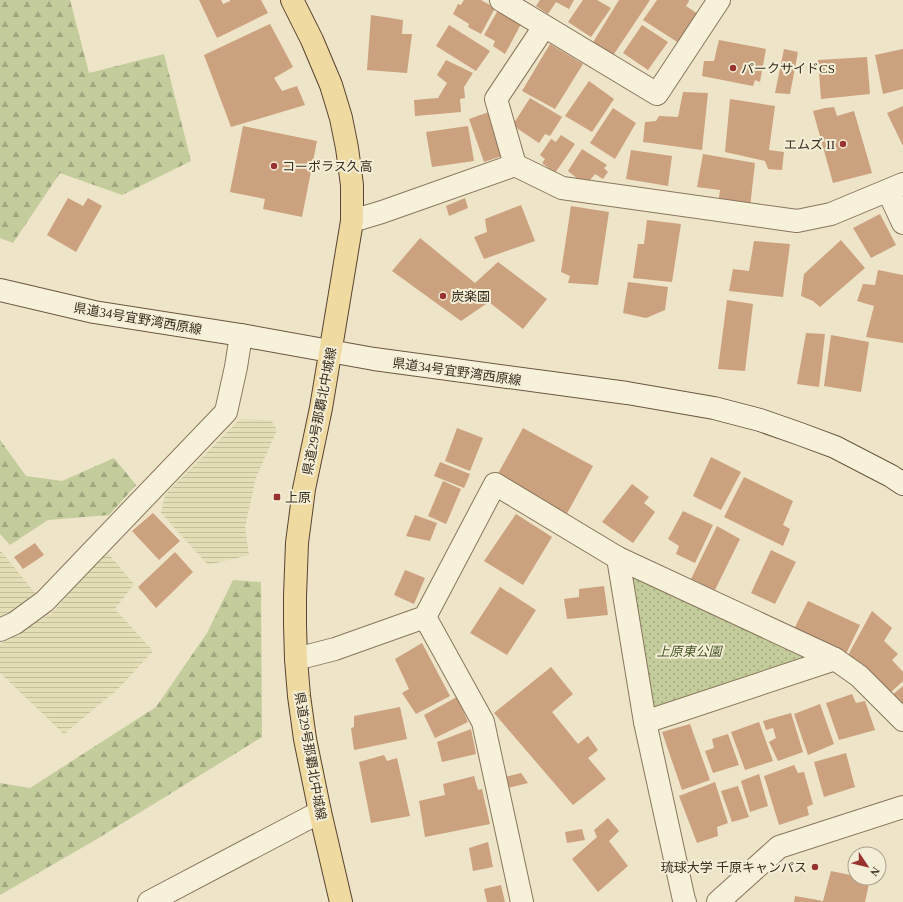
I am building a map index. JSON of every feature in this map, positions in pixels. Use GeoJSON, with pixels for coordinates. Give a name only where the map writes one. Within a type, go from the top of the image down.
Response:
{"type":"FeatureCollection","features":[{"type":"Feature","properties":{"kind":"main road","name":"県道29号那覇北中城線"},"geometry":{"type":"LineString","coordinates":[[292,0],[312,40],[331,85],[341,118],[352,185],[352,221],[321,408],[304,489],[297,544],[295,596],[296,659],[305,739],[341,902]]}},
{"type":"Feature","properties":{"kind":"street"},"geometry":{"type":"LineString","coordinates":[[500,0],[657,94],[719,0]]}},
{"type":"Feature","properties":{"kind":"street"},"geometry":{"type":"LineString","coordinates":[[515,165],[496,99],[544,26]]}},
{"type":"Feature","properties":{"kind":"street"},"geometry":{"type":"LineString","coordinates":[[352,221],[382,212],[515,165],[562,188],[797,221],[831,214],[895,187],[903,223]]}},
{"type":"Feature","properties":{"kind":"street","name":"県道34号宜野湾西原線"},"geometry":{"type":"LineString","coordinates":[[0,290],[94,312],[240,335],[330,352],[627,393],[714,408],[760,420],[834,447],[891,476],[903,484]]}},
{"type":"Feature","properties":{"kind":"street"},"geometry":{"type":"LineString","coordinates":[[0,630],[15,623],[45,601],[226,412],[236,367],[240,335]]}},
{"type":"Feature","properties":{"kind":"street"},"geometry":{"type":"LineString","coordinates":[[296,659],[335,649],[425,617],[495,484],[618,558],[835,659],[859,676],[903,720]]}},
{"type":"Feature","properties":{"kind":"street"},"geometry":{"type":"LineString","coordinates":[[618,558],[646,722],[685,902]]}},
{"type":"Feature","properties":{"kind":"street"},"geometry":{"type":"LineString","coordinates":[[425,617],[483,722],[522,902]]}},
{"type":"Feature","properties":{"kind":"street"},"geometry":{"type":"LineString","coordinates":[[646,722],[835,659]]}},
{"type":"Feature","properties":{"kind":"street"},"geometry":{"type":"LineString","coordinates":[[718,902],[779,847],[903,807]]}},
{"type":"Feature","properties":{"kind":"street"},"geometry":{"type":"LineString","coordinates":[[149,902],[320,812]]}},
{"type":"Feature","properties":{"kind":"shaded area"},"geometry":{"type":"Polygon","coordinates":[[[240,419],[271,420],[277,430],[256,478],[245,527],[249,555],[208,565],[161,513],[165,495],[240,419]]]}},
{"type":"Feature","properties":{"kind":"shaded area"},"geometry":{"type":"Polygon","coordinates":[[[0,550],[35,593],[0,619],[0,550]]]}},
{"type":"Feature","properties":{"kind":"shaded area"},"geometry":{"type":"Polygon","coordinates":[[[106,551],[134,584],[115,609],[153,651],[118,689],[64,734],[0,673],[0,644],[53,612],[106,551]]]}},
{"type":"Feature","properties":{"kind":"green space"},"geometry":{"type":"Polygon","coordinates":[[[0,0],[70,0],[89,73],[164,54],[191,161],[122,195],[60,173],[13,243],[0,238],[0,0]]]}},
{"type":"Feature","properties":{"kind":"green space"},"geometry":{"type":"Polygon","coordinates":[[[0,440],[26,476],[62,481],[114,458],[136,485],[109,515],[48,520],[10,545],[0,534],[0,440]]]}},
{"type":"Feature","properties":{"kind":"green space","name":"上原東公園"},"geometry":{"type":"Polygon","coordinates":[[[618,558],[835,659],[645,722],[618,558]]]}},
{"type":"Feature","properties":{"kind":"green space"},"geometry":{"type":"Polygon","coordinates":[[[233,580],[261,582],[262,737],[97,839],[0,895],[0,783],[30,788],[156,707],[207,633],[233,580]]]}},
{"type":"Feature","properties":{"kind":"building"},"geometry":{"type":"Polygon","coordinates":[[[199,0],[221,0],[223,4],[230,0],[261,0],[268,13],[217,38],[199,0]]]}},
{"type":"Feature","properties":{"kind":"building"},"geometry":{"type":"Polygon","coordinates":[[[464,0],[481,0],[495,8],[481,34],[468,27],[469,24],[453,14],[458,4],[461,5],[464,0]]]}},
{"type":"Feature","properties":{"kind":"building"},"geometry":{"type":"Polygon","coordinates":[[[540,0],[574,0],[569,9],[556,2],[548,14],[536,6],[540,0]]]}},
{"type":"Feature","properties":{"kind":"building"},"geometry":{"type":"Polygon","coordinates":[[[583,0],[597,0],[611,8],[591,37],[568,22],[583,0]]]}},
{"type":"Feature","properties":{"kind":"building"},"geometry":{"type":"Polygon","coordinates":[[[619,0],[650,0],[612,57],[592,44],[619,0]]]}},
{"type":"Feature","properties":{"kind":"building"},"geometry":{"type":"Polygon","coordinates":[[[657,0],[689,0],[686,6],[701,16],[682,45],[643,20],[657,0]]]}},
{"type":"Feature","properties":{"kind":"building"},"geometry":{"type":"Polygon","coordinates":[[[498,10],[521,24],[505,54],[493,46],[495,41],[484,35],[498,10]]]}},
{"type":"Feature","properties":{"kind":"building"},"geometry":{"type":"Polygon","coordinates":[[[371,15],[403,20],[402,34],[412,34],[407,73],[367,70],[371,15]]]}},
{"type":"Feature","properties":{"kind":"building"},"geometry":{"type":"Polygon","coordinates":[[[270,24],[293,67],[274,78],[282,91],[297,86],[305,105],[231,127],[204,55],[270,24]]]}},
{"type":"Feature","properties":{"kind":"building"},"geometry":{"type":"Polygon","coordinates":[[[449,25],[490,51],[476,71],[436,46],[449,25]]]}},
{"type":"Feature","properties":{"kind":"building"},"geometry":{"type":"Polygon","coordinates":[[[642,25],[668,42],[648,70],[623,53],[642,25]]]}},
{"type":"Feature","properties":{"kind":"building","name":"パークサイドCS"},"geometry":{"type":"Polygon","coordinates":[[[719,40],[766,49],[760,82],[755,80],[753,86],[702,76],[704,61],[714,61],[719,40]]]}},
{"type":"Feature","properties":{"kind":"building"},"geometry":{"type":"Polygon","coordinates":[[[550,44],[583,64],[555,109],[522,91],[550,44]]]}},
{"type":"Feature","properties":{"kind":"building"},"geometry":{"type":"Polygon","coordinates":[[[784,49],[798,52],[790,94],[775,93],[784,49]]]}},
{"type":"Feature","properties":{"kind":"building"},"geometry":{"type":"Polygon","coordinates":[[[903,49],[903,89],[883,94],[875,55],[903,49]]]}},
{"type":"Feature","properties":{"kind":"building"},"geometry":{"type":"Polygon","coordinates":[[[867,57],[870,94],[821,99],[818,60],[867,57]]]}},
{"type":"Feature","properties":{"kind":"building"},"geometry":{"type":"Polygon","coordinates":[[[446,60],[473,73],[464,87],[465,98],[460,99],[461,112],[415,116],[414,100],[438,98],[447,83],[437,75],[446,60]]]}},
{"type":"Feature","properties":{"kind":"building"},"geometry":{"type":"Polygon","coordinates":[[[589,81],[614,99],[592,132],[565,116],[589,81]]]}},
{"type":"Feature","properties":{"kind":"building"},"geometry":{"type":"Polygon","coordinates":[[[683,92],[708,93],[702,150],[643,142],[645,122],[656,121],[659,116],[678,117],[683,92]]]}},
{"type":"Feature","properties":{"kind":"building"},"geometry":{"type":"Polygon","coordinates":[[[530,98],[562,117],[550,136],[545,134],[539,143],[518,129],[514,123],[530,98]]]}},
{"type":"Feature","properties":{"kind":"building"},"geometry":{"type":"Polygon","coordinates":[[[730,99],[775,106],[769,150],[784,152],[782,170],[768,169],[765,161],[725,152],[730,99]]]}},
{"type":"Feature","properties":{"kind":"building"},"geometry":{"type":"Polygon","coordinates":[[[903,106],[903,146],[887,113],[903,106]]]}},
{"type":"Feature","properties":{"kind":"building","name":"エムズ II"},"geometry":{"type":"Polygon","coordinates":[[[834,107],[837,116],[854,111],[872,173],[833,183],[813,111],[834,107]]]}},
{"type":"Feature","properties":{"kind":"building"},"geometry":{"type":"Polygon","coordinates":[[[613,108],[636,123],[615,159],[590,143],[613,108]]]}},
{"type":"Feature","properties":{"kind":"building"},"geometry":{"type":"Polygon","coordinates":[[[489,112],[505,155],[484,162],[469,119],[489,112]]]}},
{"type":"Feature","properties":{"kind":"building","name":"コーポラス久高"},"geometry":{"type":"Polygon","coordinates":[[[243,126],[317,141],[302,217],[263,209],[265,199],[230,192],[243,126]]]}},
{"type":"Feature","properties":{"kind":"building"},"geometry":{"type":"Polygon","coordinates":[[[468,126],[474,161],[432,167],[426,132],[468,126]]]}},
{"type":"Feature","properties":{"kind":"building"},"geometry":{"type":"Polygon","coordinates":[[[561,135],[575,144],[555,173],[542,163],[545,159],[540,155],[551,139],[556,142],[561,135]]]}},
{"type":"Feature","properties":{"kind":"building"},"geometry":{"type":"Polygon","coordinates":[[[582,149],[607,165],[604,168],[608,172],[603,179],[595,174],[590,180],[579,180],[568,171],[582,149]]]}},
{"type":"Feature","properties":{"kind":"building"},"geometry":{"type":"Polygon","coordinates":[[[631,150],[672,156],[668,186],[626,179],[631,150]]]}},
{"type":"Feature","properties":{"kind":"building"},"geometry":{"type":"Polygon","coordinates":[[[703,154],[755,163],[750,207],[718,204],[720,190],[697,187],[703,154]]]}},
{"type":"Feature","properties":{"kind":"building"},"geometry":{"type":"Polygon","coordinates":[[[68,198],[83,206],[88,198],[102,206],[76,252],[47,235],[68,198]]]}},
{"type":"Feature","properties":{"kind":"building"},"geometry":{"type":"Polygon","coordinates":[[[465,198],[468,208],[449,216],[446,206],[465,198]]]}},
{"type":"Feature","properties":{"kind":"building"},"geometry":{"type":"Polygon","coordinates":[[[521,205],[535,241],[484,259],[474,237],[487,232],[485,219],[521,205]]]}},
{"type":"Feature","properties":{"kind":"building"},"geometry":{"type":"Polygon","coordinates":[[[571,206],[609,212],[598,285],[568,283],[570,276],[561,272],[571,206]]]}},
{"type":"Feature","properties":{"kind":"building"},"geometry":{"type":"Polygon","coordinates":[[[880,214],[896,245],[871,258],[853,228],[880,214]]]}},
{"type":"Feature","properties":{"kind":"building"},"geometry":{"type":"Polygon","coordinates":[[[647,220],[681,224],[672,282],[633,278],[638,244],[644,244],[647,220]]]}},
{"type":"Feature","properties":{"kind":"building"},"geometry":{"type":"Polygon","coordinates":[[[420,238],[475,283],[498,262],[547,299],[523,329],[489,302],[461,321],[392,271],[420,238]]]}},
{"type":"Feature","properties":{"kind":"building"},"geometry":{"type":"Polygon","coordinates":[[[841,240],[865,268],[820,307],[813,301],[801,296],[804,274],[841,240]]]}},
{"type":"Feature","properties":{"kind":"building"},"geometry":{"type":"Polygon","coordinates":[[[754,241],[790,244],[783,297],[729,291],[733,269],[749,271],[754,241]]]}},
{"type":"Feature","properties":{"kind":"building"},"geometry":{"type":"Polygon","coordinates":[[[878,270],[903,275],[903,343],[866,337],[874,306],[857,301],[863,284],[875,285],[878,270]]]}},
{"type":"Feature","properties":{"kind":"building"},"geometry":{"type":"Polygon","coordinates":[[[628,282],[668,287],[665,310],[646,318],[623,313],[628,282]]]}},
{"type":"Feature","properties":{"kind":"building"},"geometry":{"type":"Polygon","coordinates":[[[727,300],[753,304],[745,371],[718,369],[727,300]]]}},
{"type":"Feature","properties":{"kind":"building"},"geometry":{"type":"Polygon","coordinates":[[[806,333],[825,334],[819,387],[797,384],[806,333]]]}},
{"type":"Feature","properties":{"kind":"building"},"geometry":{"type":"Polygon","coordinates":[[[831,335],[869,342],[861,392],[824,386],[831,335]]]}},
{"type":"Feature","properties":{"kind":"building"},"geometry":{"type":"Polygon","coordinates":[[[457,428],[483,438],[470,471],[445,461],[457,428]]]}},
{"type":"Feature","properties":{"kind":"building"},"geometry":{"type":"Polygon","coordinates":[[[523,428],[593,466],[564,519],[494,481],[523,428]]]}},
{"type":"Feature","properties":{"kind":"building"},"geometry":{"type":"Polygon","coordinates":[[[711,457],[741,472],[721,510],[693,496],[711,457]]]}},
{"type":"Feature","properties":{"kind":"building"},"geometry":{"type":"Polygon","coordinates":[[[440,462],[470,474],[464,488],[434,476],[440,462]]]}},
{"type":"Feature","properties":{"kind":"building"},"geometry":{"type":"Polygon","coordinates":[[[744,477],[793,501],[783,525],[790,529],[783,546],[724,517],[744,477]]]}},
{"type":"Feature","properties":{"kind":"building"},"geometry":{"type":"Polygon","coordinates":[[[443,481],[461,489],[446,524],[428,516],[443,481]]]}},
{"type":"Feature","properties":{"kind":"building"},"geometry":{"type":"Polygon","coordinates":[[[632,484],[649,497],[644,503],[655,512],[633,543],[602,522],[632,484]]]}},
{"type":"Feature","properties":{"kind":"building"},"geometry":{"type":"Polygon","coordinates":[[[683,511],[713,525],[695,563],[676,554],[679,546],[668,539],[683,511]]]}},
{"type":"Feature","properties":{"kind":"building"},"geometry":{"type":"Polygon","coordinates":[[[153,513],[180,541],[159,560],[132,531],[153,513]]]}},
{"type":"Feature","properties":{"kind":"building"},"geometry":{"type":"Polygon","coordinates":[[[516,514],[552,537],[523,585],[484,561],[516,514]]]}},
{"type":"Feature","properties":{"kind":"building"},"geometry":{"type":"Polygon","coordinates":[[[415,515],[437,523],[430,541],[406,536],[415,515]]]}},
{"type":"Feature","properties":{"kind":"building"},"geometry":{"type":"Polygon","coordinates":[[[717,526],[740,539],[715,590],[691,579],[717,526]]]}},
{"type":"Feature","properties":{"kind":"building"},"geometry":{"type":"Polygon","coordinates":[[[35,543],[44,555],[23,569],[14,557],[35,543]]]}},
{"type":"Feature","properties":{"kind":"building"},"geometry":{"type":"Polygon","coordinates":[[[771,550],[796,562],[775,604],[751,593],[771,550]]]}},
{"type":"Feature","properties":{"kind":"building"},"geometry":{"type":"Polygon","coordinates":[[[175,552],[193,572],[156,608],[138,587],[175,552]]]}},
{"type":"Feature","properties":{"kind":"building"},"geometry":{"type":"Polygon","coordinates":[[[405,570],[425,578],[414,604],[394,595],[405,570]]]}},
{"type":"Feature","properties":{"kind":"building"},"geometry":{"type":"Polygon","coordinates":[[[604,586],[608,615],[567,619],[564,599],[579,597],[579,589],[604,586]]]}},
{"type":"Feature","properties":{"kind":"building"},"geometry":{"type":"Polygon","coordinates":[[[500,587],[536,610],[507,655],[470,633],[500,587]]]}},
{"type":"Feature","properties":{"kind":"building"},"geometry":{"type":"Polygon","coordinates":[[[808,601],[860,625],[846,654],[794,629],[808,601]]]}},
{"type":"Feature","properties":{"kind":"building"},"geometry":{"type":"Polygon","coordinates":[[[872,611],[892,628],[884,641],[898,654],[892,660],[903,672],[903,681],[888,695],[848,655],[872,611]]]}},
{"type":"Feature","properties":{"kind":"building"},"geometry":{"type":"Polygon","coordinates":[[[422,643],[450,696],[416,714],[402,693],[409,689],[395,659],[422,643]]]}},
{"type":"Feature","properties":{"kind":"building"},"geometry":{"type":"Polygon","coordinates":[[[551,667],[573,694],[552,712],[578,744],[588,736],[598,750],[588,758],[606,779],[573,805],[494,713],[551,667]]]}},
{"type":"Feature","properties":{"kind":"building"},"geometry":{"type":"Polygon","coordinates":[[[903,686],[903,705],[893,694],[903,686]]]}},
{"type":"Feature","properties":{"kind":"building"},"geometry":{"type":"Polygon","coordinates":[[[852,694],[856,703],[865,701],[875,730],[839,740],[826,703],[852,694]]]}},
{"type":"Feature","properties":{"kind":"building"},"geometry":{"type":"Polygon","coordinates":[[[457,697],[468,722],[435,738],[424,715],[457,697]]]}},
{"type":"Feature","properties":{"kind":"building"},"geometry":{"type":"Polygon","coordinates":[[[820,704],[834,744],[808,755],[794,714],[820,704]]]}},
{"type":"Feature","properties":{"kind":"building"},"geometry":{"type":"Polygon","coordinates":[[[400,707],[407,739],[354,750],[351,728],[354,727],[354,716],[400,707]]]}},
{"type":"Feature","properties":{"kind":"building"},"geometry":{"type":"Polygon","coordinates":[[[791,713],[803,752],[778,761],[769,742],[776,738],[773,728],[766,730],[763,721],[791,713]]]}},
{"type":"Feature","properties":{"kind":"building"},"geometry":{"type":"Polygon","coordinates":[[[759,722],[773,761],[745,770],[731,732],[759,722]]]}},
{"type":"Feature","properties":{"kind":"building"},"geometry":{"type":"Polygon","coordinates":[[[690,724],[710,780],[682,790],[662,732],[690,724]]]}},
{"type":"Feature","properties":{"kind":"building"},"geometry":{"type":"Polygon","coordinates":[[[471,729],[476,754],[442,762],[437,742],[471,729]]]}},
{"type":"Feature","properties":{"kind":"building"},"geometry":{"type":"Polygon","coordinates":[[[728,734],[739,765],[713,773],[705,751],[714,748],[712,739],[728,734]]]}},
{"type":"Feature","properties":{"kind":"building"},"geometry":{"type":"Polygon","coordinates":[[[846,753],[855,787],[824,797],[814,762],[846,753]]]}},
{"type":"Feature","properties":{"kind":"building"},"geometry":{"type":"Polygon","coordinates":[[[384,755],[387,761],[397,758],[410,816],[371,823],[359,762],[384,755]]]}},
{"type":"Feature","properties":{"kind":"building"},"geometry":{"type":"Polygon","coordinates":[[[794,765],[798,773],[804,772],[813,804],[807,807],[809,815],[779,825],[764,776],[794,765]]]}},
{"type":"Feature","properties":{"kind":"building"},"geometry":{"type":"Polygon","coordinates":[[[521,773],[528,783],[504,789],[501,778],[521,773]]]}},
{"type":"Feature","properties":{"kind":"building"},"geometry":{"type":"Polygon","coordinates":[[[759,774],[768,806],[750,812],[741,781],[759,774]]]}},
{"type":"Feature","properties":{"kind":"building"},"geometry":{"type":"Polygon","coordinates":[[[474,776],[478,790],[482,789],[490,824],[425,837],[419,801],[445,795],[443,784],[474,776]]]}},
{"type":"Feature","properties":{"kind":"building"},"geometry":{"type":"Polygon","coordinates":[[[715,782],[728,823],[717,827],[718,836],[697,843],[679,796],[715,782]]]}},
{"type":"Feature","properties":{"kind":"building"},"geometry":{"type":"Polygon","coordinates":[[[738,786],[749,817],[732,822],[721,791],[738,786]]]}},
{"type":"Feature","properties":{"kind":"building"},"geometry":{"type":"Polygon","coordinates":[[[608,818],[619,831],[609,841],[628,866],[598,892],[572,859],[597,837],[594,830],[608,818]]]}},
{"type":"Feature","properties":{"kind":"building"},"geometry":{"type":"Polygon","coordinates":[[[582,829],[585,840],[567,843],[565,832],[582,829]]]}},
{"type":"Feature","properties":{"kind":"building"},"geometry":{"type":"Polygon","coordinates":[[[488,842],[493,867],[473,871],[469,848],[488,842]]]}},
{"type":"Feature","properties":{"kind":"building"},"geometry":{"type":"Polygon","coordinates":[[[831,871],[847,874],[847,886],[868,886],[865,902],[794,902],[795,896],[823,901],[831,871]]]}},
{"type":"Feature","properties":{"kind":"building"},"geometry":{"type":"Polygon","coordinates":[[[501,885],[505,902],[487,902],[484,889],[501,885]]]}},
{"type":"Feature","properties":{"kind":"place","name":"パークサイドCS"},"geometry":{"type":"Point","coordinates":[733,68]}},
{"type":"Feature","properties":{"kind":"place","name":"エムズ II"},"geometry":{"type":"Point","coordinates":[843,144]}},
{"type":"Feature","properties":{"kind":"place","name":"コーポラス久高"},"geometry":{"type":"Point","coordinates":[274,166]}},
{"type":"Feature","properties":{"kind":"place","name":"炭楽園"},"geometry":{"type":"Point","coordinates":[443,296]}},
{"type":"Feature","properties":{"kind":"place","name":"上原"},"geometry":{"type":"Point","coordinates":[277,497]}},
{"type":"Feature","properties":{"kind":"place","name":"琉球大学 千原キャンパス"},"geometry":{"type":"Point","coordinates":[815,867]}}]}
